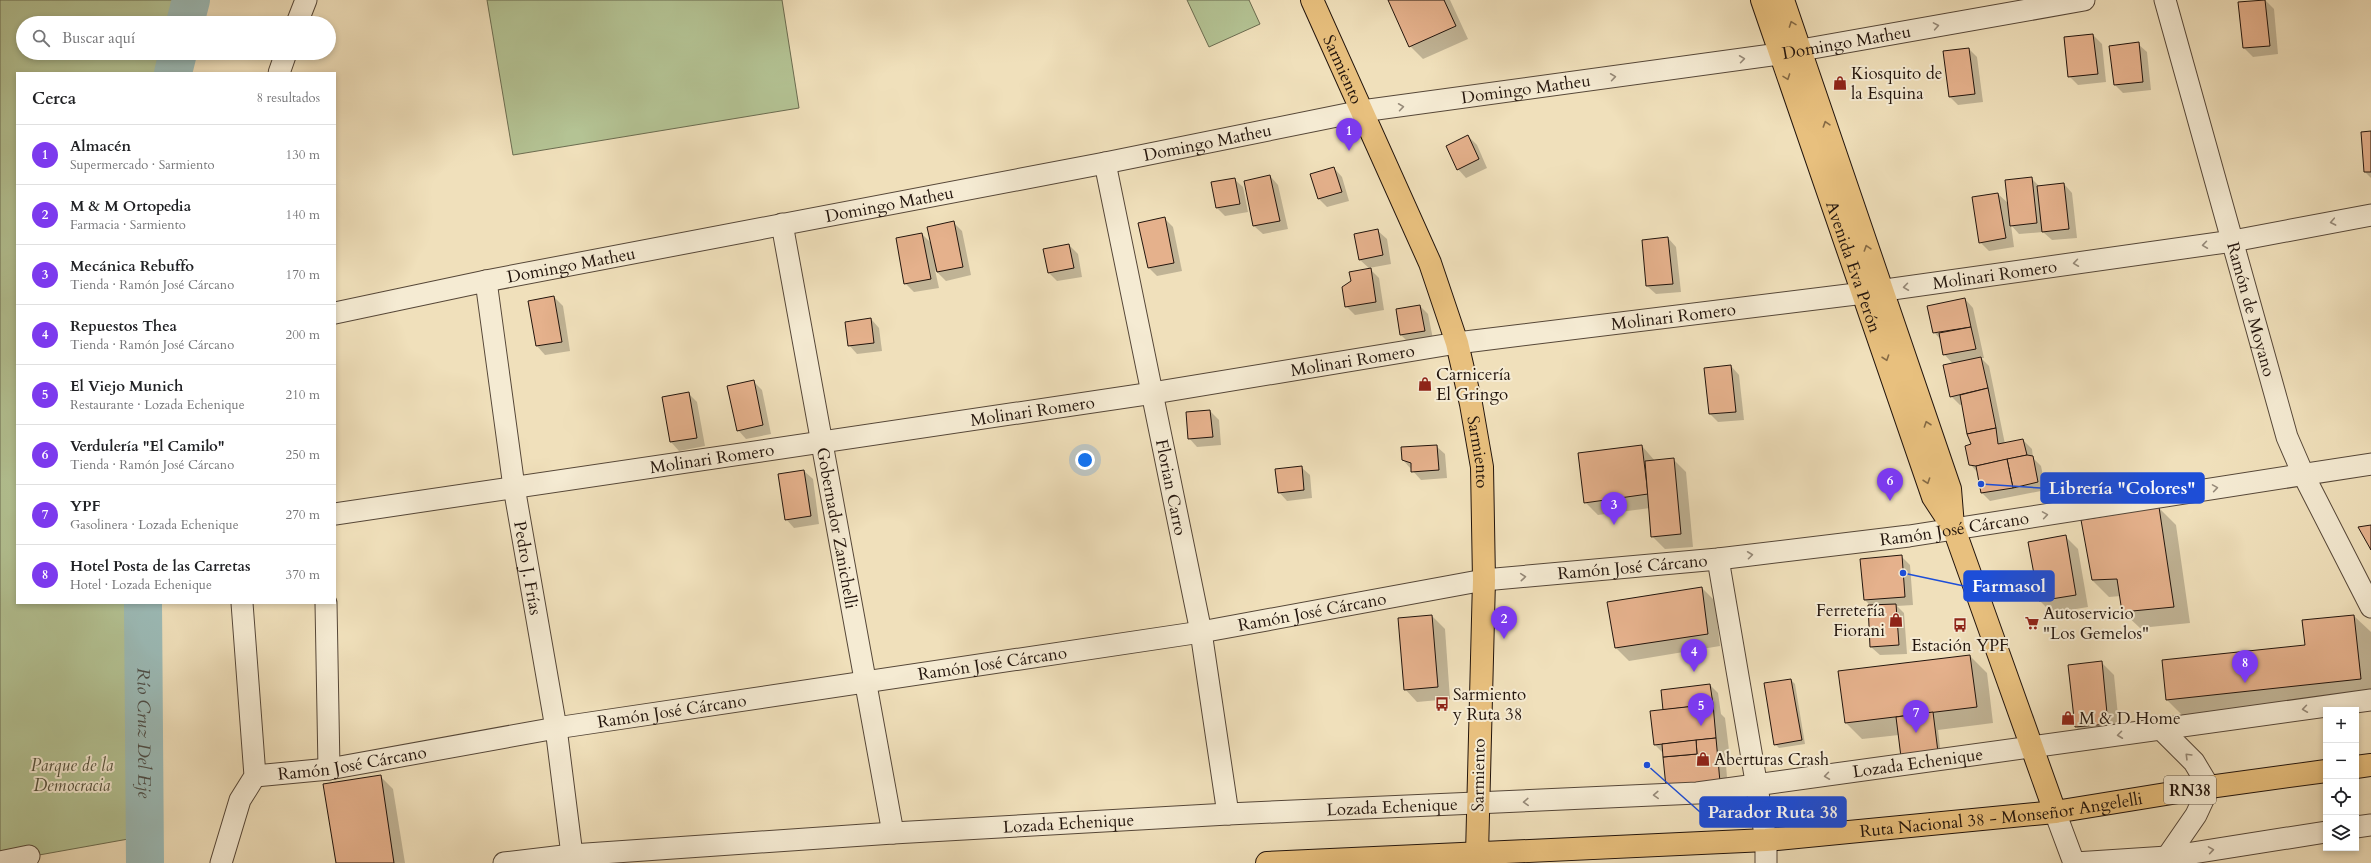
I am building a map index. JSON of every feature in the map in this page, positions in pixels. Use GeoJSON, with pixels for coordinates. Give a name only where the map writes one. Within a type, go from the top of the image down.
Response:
{"type":"FeatureCollection","features":[{"type":"Feature","properties":{"kind":"main road","name":"Sarmiento"},"geometry":{"type":"LineString","coordinates":[[1312,0],[1430,263],[1457,343],[1471,404],[1482,467],[1484,580],[1477,858]]}},
{"type":"Feature","properties":{"kind":"main road","name":"Avenida Eva Perón"},"geometry":{"type":"LineString","coordinates":[[1762,0],[1779,54],[1872,292]]}},
{"type":"Feature","properties":{"kind":"main road","name":"Avenida Eva Perón"},"geometry":{"type":"LineString","coordinates":[[1783,0],[1801,49],[1933,497],[1954,529],[2055,812]]}},
{"type":"Feature","properties":{"kind":"main road"},"geometry":{"type":"LineString","coordinates":[[2359,767],[2371,765]]}},
{"type":"Feature","properties":{"kind":"main road","name":"Ruta Nacional 38 - Monseñor Angelelli"},"geometry":{"type":"LineString","coordinates":[[1267,863],[1477,858],[1766,840],[2055,812],[2209,787],[2323,771]]}},
{"type":"Feature","properties":{"kind":"street"},"geometry":{"type":"LineString","coordinates":[[300,16],[306,0]]}},
{"type":"Feature","properties":{"kind":"street","name":"Domingo Matheu"},"geometry":{"type":"LineString","coordinates":[[336,313],[486,281],[1105,163],[1362,111],[1779,54],[2084,0]]}},
{"type":"Feature","properties":{"kind":"street","name":"Ramón de Moyano"},"geometry":{"type":"LineString","coordinates":[[2165,0],[2287,437],[2302,474],[2371,606]]}},
{"type":"Feature","properties":{"kind":"street"},"geometry":{"type":"LineString","coordinates":[[279,72],[284,60]]}},
{"type":"Feature","properties":{"kind":"street","name":"Florian Carro"},"geometry":{"type":"LineString","coordinates":[[1105,163],[1201,632],[1228,814]]}},
{"type":"Feature","properties":{"kind":"street","name":"Molinari Romero"},"geometry":{"type":"LineString","coordinates":[[336,514],[1153,393],[1457,343],[1872,292],[2233,241],[2371,215]]}},
{"type":"Feature","properties":{"kind":"street","name":"Gobernador Zanichelli"},"geometry":{"type":"LineString","coordinates":[[782,224],[893,833]]}},
{"type":"Feature","properties":{"kind":"street","name":"Pedro J. Frías"},"geometry":{"type":"LineString","coordinates":[[486,281],[514,487],[556,728],[572,855]]}},
{"type":"Feature","properties":{"kind":"street","name":"Ramón José Cárcano"},"geometry":{"type":"LineString","coordinates":[[255,776],[329,769],[556,728],[1201,632],[1484,580],[1718,559],[1909,536],[2371,464]]}},
{"type":"Feature","properties":{"kind":"street"},"geometry":{"type":"LineString","coordinates":[[1718,559],[1766,840],[1766,863]]}},
{"type":"Feature","properties":{"kind":"street"},"geometry":{"type":"LineString","coordinates":[[221,863],[240,800],[255,776],[242,604]]}},
{"type":"Feature","properties":{"kind":"street"},"geometry":{"type":"LineString","coordinates":[[326,604],[329,769]]}},
{"type":"Feature","properties":{"kind":"street","name":"Lozada Echenique"},"geometry":{"type":"LineString","coordinates":[[504,863],[572,855],[893,833],[1228,814],[1478,805],[1697,793],[1757,786],[2032,746],[2371,700]]}},
{"type":"Feature","properties":{"kind":"street"},"geometry":{"type":"LineString","coordinates":[[2161,729],[2194,762],[2209,787],[2196,815],[2167,857]]}},
{"type":"Feature","properties":{"kind":"street","name":"Avenida Eva Perón"},"geometry":{"type":"LineString","coordinates":[[2055,812],[2075,863]]}},
{"type":"Feature","properties":{"kind":"street"},"geometry":{"type":"LineString","coordinates":[[2359,827],[2371,825]]}},
{"type":"Feature","properties":{"kind":"street"},"geometry":{"type":"LineString","coordinates":[[2075,863],[2167,857],[2323,832]]}},
{"type":"Feature","properties":{"kind":"street"},"geometry":{"type":"LineString","coordinates":[[0,862],[29,856]]}},
{"type":"Feature","properties":{"kind":"green space","name":"Parque de la Democracia"},"geometry":{"type":"Polygon","coordinates":[[[0,0],[191,0],[187,16],[16,16],[16,60],[176,60],[173,72],[16,72],[16,604],[142,604],[145,836],[0,862],[0,0]]]}},
{"type":"Feature","properties":{"kind":"green space"},"geometry":{"type":"Polygon","coordinates":[[[487,0],[782,0],[799,108],[513,155],[487,0]]]}},
{"type":"Feature","properties":{"kind":"green space"},"geometry":{"type":"Polygon","coordinates":[[[1187,0],[1249,0],[1260,24],[1209,47],[1187,0]]]}},
{"type":"Feature","properties":{"kind":"building"},"geometry":{"type":"Polygon","coordinates":[[[1388,0],[1444,0],[1456,26],[1409,47],[1388,0]]]}},
{"type":"Feature","properties":{"kind":"building"},"geometry":{"type":"Polygon","coordinates":[[[2265,0],[2270,46],[2243,48],[2238,2],[2265,0]]]}},
{"type":"Feature","properties":{"kind":"building"},"geometry":{"type":"Polygon","coordinates":[[[2093,34],[2098,74],[2068,77],[2064,37],[2093,34]]]}},
{"type":"Feature","properties":{"kind":"building"},"geometry":{"type":"Polygon","coordinates":[[[2139,42],[2143,82],[2114,85],[2109,46],[2139,42]]]}},
{"type":"Feature","properties":{"kind":"building"},"geometry":{"type":"Polygon","coordinates":[[[1969,48],[1975,94],[1949,97],[1943,51],[1969,48]]]}},
{"type":"Feature","properties":{"kind":"building"},"geometry":{"type":"Polygon","coordinates":[[[2371,131],[2371,172],[2364,172],[2361,132],[2371,131]]]}},
{"type":"Feature","properties":{"kind":"building"},"geometry":{"type":"Polygon","coordinates":[[[1468,135],[1479,159],[1457,170],[1446,146],[1468,135]]]}},
{"type":"Feature","properties":{"kind":"building"},"geometry":{"type":"Polygon","coordinates":[[[1334,167],[1342,192],[1318,199],[1310,174],[1334,167]]]}},
{"type":"Feature","properties":{"kind":"building"},"geometry":{"type":"Polygon","coordinates":[[[1270,175],[1280,221],[1253,226],[1244,181],[1270,175]]]}},
{"type":"Feature","properties":{"kind":"building"},"geometry":{"type":"Polygon","coordinates":[[[2032,177],[2037,223],[2010,226],[2005,180],[2032,177]]]}},
{"type":"Feature","properties":{"kind":"building"},"geometry":{"type":"Polygon","coordinates":[[[1235,178],[1240,204],[1216,208],[1211,182],[1235,178]]]}},
{"type":"Feature","properties":{"kind":"building"},"geometry":{"type":"Polygon","coordinates":[[[2064,183],[2069,229],[2042,232],[2037,186],[2064,183]]]}},
{"type":"Feature","properties":{"kind":"building"},"geometry":{"type":"Polygon","coordinates":[[[1998,193],[2006,238],[1979,243],[1972,197],[1998,193]]]}},
{"type":"Feature","properties":{"kind":"building"},"geometry":{"type":"Polygon","coordinates":[[[1165,217],[1174,263],[1148,268],[1138,223],[1165,217]]]}},
{"type":"Feature","properties":{"kind":"building"},"geometry":{"type":"Polygon","coordinates":[[[954,221],[963,267],[937,272],[927,227],[954,221]]]}},
{"type":"Feature","properties":{"kind":"building"},"geometry":{"type":"Polygon","coordinates":[[[1378,229],[1383,255],[1359,260],[1354,234],[1378,229]]]}},
{"type":"Feature","properties":{"kind":"building"},"geometry":{"type":"Polygon","coordinates":[[[922,233],[931,279],[904,284],[896,238],[922,233]]]}},
{"type":"Feature","properties":{"kind":"building"},"geometry":{"type":"Polygon","coordinates":[[[1668,237],[1673,284],[1646,286],[1642,240],[1668,237]]]}},
{"type":"Feature","properties":{"kind":"building"},"geometry":{"type":"Polygon","coordinates":[[[1069,244],[1074,268],[1048,273],[1043,249],[1069,244]]]}},
{"type":"Feature","properties":{"kind":"building"},"geometry":{"type":"Polygon","coordinates":[[[1371,268],[1376,302],[1345,307],[1342,287],[1351,281],[1349,272],[1371,268]]]}},
{"type":"Feature","properties":{"kind":"building"},"geometry":{"type":"Polygon","coordinates":[[[554,296],[562,342],[536,346],[528,301],[554,296]]]}},
{"type":"Feature","properties":{"kind":"building"},"geometry":{"type":"Polygon","coordinates":[[[1965,298],[1971,327],[1933,333],[1927,306],[1965,298]]]}},
{"type":"Feature","properties":{"kind":"building"},"geometry":{"type":"Polygon","coordinates":[[[1420,305],[1425,331],[1400,335],[1396,309],[1420,305]]]}},
{"type":"Feature","properties":{"kind":"building"},"geometry":{"type":"Polygon","coordinates":[[[871,318],[874,343],[848,346],[845,322],[871,318]]]}},
{"type":"Feature","properties":{"kind":"building"},"geometry":{"type":"Polygon","coordinates":[[[1971,327],[1976,349],[1943,355],[1939,333],[1971,327]]]}},
{"type":"Feature","properties":{"kind":"building"},"geometry":{"type":"Polygon","coordinates":[[[1981,357],[1988,388],[1950,397],[1943,365],[1981,357]]]}},
{"type":"Feature","properties":{"kind":"building"},"geometry":{"type":"Polygon","coordinates":[[[1731,365],[1736,412],[1709,414],[1704,368],[1731,365]]]}},
{"type":"Feature","properties":{"kind":"building"},"geometry":{"type":"Polygon","coordinates":[[[754,380],[763,425],[737,431],[727,386],[754,380]]]}},
{"type":"Feature","properties":{"kind":"building"},"geometry":{"type":"Polygon","coordinates":[[[1988,388],[1996,428],[1967,434],[1960,395],[1988,388]]]}},
{"type":"Feature","properties":{"kind":"building"},"geometry":{"type":"Polygon","coordinates":[[[689,392],[697,438],[670,442],[662,397],[689,392]]]}},
{"type":"Feature","properties":{"kind":"building"},"geometry":{"type":"Polygon","coordinates":[[[1210,410],[1213,437],[1188,439],[1186,412],[1210,410]]]}},
{"type":"Feature","properties":{"kind":"building"},"geometry":{"type":"Polygon","coordinates":[[[1996,428],[1998,444],[2023,439],[2027,455],[1976,466],[1969,465],[1965,446],[1971,444],[1967,434],[1996,428]]]}},
{"type":"Feature","properties":{"kind":"building"},"geometry":{"type":"Polygon","coordinates":[[[1437,445],[1439,470],[1411,472],[1411,463],[1402,460],[1401,447],[1437,445]]]}},
{"type":"Feature","properties":{"kind":"building"},"geometry":{"type":"Polygon","coordinates":[[[1642,445],[1648,494],[1584,503],[1578,453],[1642,445]]]}},
{"type":"Feature","properties":{"kind":"building"},"geometry":{"type":"Polygon","coordinates":[[[2027,455],[2033,456],[2038,482],[2013,488],[2007,459],[2027,455]]]}},
{"type":"Feature","properties":{"kind":"building"},"geometry":{"type":"Polygon","coordinates":[[[1674,458],[1681,534],[1651,537],[1645,461],[1674,458]]]}},
{"type":"Feature","properties":{"kind":"building"},"geometry":{"type":"Polygon","coordinates":[[[2007,459],[2013,488],[1981,493],[1976,466],[2007,459]]]}},
{"type":"Feature","properties":{"kind":"building"},"geometry":{"type":"Polygon","coordinates":[[[1302,466],[1304,490],[1278,493],[1275,469],[1302,466]]]}},
{"type":"Feature","properties":{"kind":"building"},"geometry":{"type":"Polygon","coordinates":[[[804,470],[811,516],[785,520],[778,474],[804,470]]]}},
{"type":"Feature","properties":{"kind":"building"},"geometry":{"type":"Polygon","coordinates":[[[2159,507],[2174,607],[2122,612],[2117,579],[2092,580],[2081,520],[2159,507]]]}},
{"type":"Feature","properties":{"kind":"building"},"geometry":{"type":"Polygon","coordinates":[[[2371,525],[2371,550],[2358,527],[2371,525]]]}},
{"type":"Feature","properties":{"kind":"building"},"geometry":{"type":"Polygon","coordinates":[[[2066,535],[2076,595],[2039,601],[2028,542],[2066,535]]]}},
{"type":"Feature","properties":{"kind":"building"},"geometry":{"type":"Polygon","coordinates":[[[1902,555],[1905,597],[1864,600],[1860,559],[1902,555]]]}},
{"type":"Feature","properties":{"kind":"building"},"geometry":{"type":"Polygon","coordinates":[[[1702,587],[1708,634],[1615,648],[1607,602],[1702,587]]]}},
{"type":"Feature","properties":{"kind":"building"},"geometry":{"type":"Polygon","coordinates":[[[1896,604],[1899,645],[1870,647],[1868,605],[1896,604]]]}},
{"type":"Feature","properties":{"kind":"building"},"geometry":{"type":"Polygon","coordinates":[[[1432,615],[1438,687],[1404,690],[1398,618],[1432,615]]]}},
{"type":"Feature","properties":{"kind":"building"},"geometry":{"type":"Polygon","coordinates":[[[2354,615],[2361,679],[2166,700],[2162,660],[2305,645],[2302,620],[2354,615]]]}},
{"type":"Feature","properties":{"kind":"building"},"geometry":{"type":"Polygon","coordinates":[[[1970,655],[1977,707],[1845,723],[1838,671],[1970,655]]]}},
{"type":"Feature","properties":{"kind":"building"},"geometry":{"type":"Polygon","coordinates":[[[2102,661],[2108,724],[2075,727],[2068,665],[2102,661]]]}},
{"type":"Feature","properties":{"kind":"building"},"geometry":{"type":"Polygon","coordinates":[[[1791,679],[1802,740],[1774,745],[1764,683],[1791,679]]]}},
{"type":"Feature","properties":{"kind":"building"},"geometry":{"type":"Polygon","coordinates":[[[1710,684],[1713,704],[1663,710],[1661,690],[1710,684]]]}},
{"type":"Feature","properties":{"kind":"building"},"geometry":{"type":"Polygon","coordinates":[[[1713,704],[1716,738],[1654,745],[1650,711],[1713,704]]]}},
{"type":"Feature","properties":{"kind":"building"},"geometry":{"type":"Polygon","coordinates":[[[1933,712],[1938,752],[1901,757],[1896,717],[1933,712]]]}},
{"type":"Feature","properties":{"kind":"building"},"geometry":{"type":"Polygon","coordinates":[[[1716,738],[1720,782],[1666,787],[1663,757],[1697,754],[1696,740],[1716,738]]]}},
{"type":"Feature","properties":{"kind":"building"},"geometry":{"type":"Polygon","coordinates":[[[1696,740],[1697,754],[1663,757],[1662,744],[1696,740]]]}},
{"type":"Feature","properties":{"kind":"building"},"geometry":{"type":"Polygon","coordinates":[[[381,775],[394,863],[336,863],[323,784],[381,775]]]}},
{"type":"Feature","properties":{"kind":"waterway","name":"Río Cruz Del Eje"},"geometry":{"type":"LineString","coordinates":[[187,16],[191,0]]}},
{"type":"Feature","properties":{"kind":"waterway","name":"Río Cruz Del Eje"},"geometry":{"type":"LineString","coordinates":[[173,72],[176,60]]}},
{"type":"Feature","properties":{"kind":"waterway","name":"Río Cruz Del Eje"},"geometry":{"type":"LineString","coordinates":[[143,604],[145,863]]}},
{"type":"Feature","properties":{"kind":"place","name":"Kiosquito de la Esquina"},"geometry":{"type":"Point","coordinates":[1840,83]}},
{"type":"Feature","properties":{"kind":"place","name":"Almacén"},"geometry":{"type":"Point","coordinates":[1349,151]}},
{"type":"Feature","properties":{"kind":"place","name":"Carnicería El Gringo"},"geometry":{"type":"Point","coordinates":[1425,384]}},
{"type":"Feature","properties":{"kind":"place","name":"Librería \"Colores\""},"geometry":{"type":"Point","coordinates":[1981,484]}},
{"type":"Feature","properties":{"kind":"place","name":"Verdulería \"El Camilo\""},"geometry":{"type":"Point","coordinates":[1890,501]}},
{"type":"Feature","properties":{"kind":"place","name":"Mecánica Rebuffo"},"geometry":{"type":"Point","coordinates":[1614,525]}},
{"type":"Feature","properties":{"kind":"place","name":"Farmasol"},"geometry":{"type":"Point","coordinates":[1903,573]}},
{"type":"Feature","properties":{"kind":"place","name":"Ferretería Fiorani"},"geometry":{"type":"Point","coordinates":[1896,620]}},
{"type":"Feature","properties":{"kind":"place","name":"Autoservicio \"Los Gemelos\""},"geometry":{"type":"Point","coordinates":[2032,623]}},
{"type":"Feature","properties":{"kind":"place","name":"Estación YPF"},"geometry":{"type":"Point","coordinates":[1960,625]}},
{"type":"Feature","properties":{"kind":"place","name":"M & M Ortopedia"},"geometry":{"type":"Point","coordinates":[1504,639]}},
{"type":"Feature","properties":{"kind":"place","name":"Repuestos Thea"},"geometry":{"type":"Point","coordinates":[1694,672]}},
{"type":"Feature","properties":{"kind":"place","name":"Hotel Posta de las Carretas"},"geometry":{"type":"Point","coordinates":[2245,683]}},
{"type":"Feature","properties":{"kind":"place","name":"Sarmiento y Ruta 38"},"geometry":{"type":"Point","coordinates":[1442,704]}},
{"type":"Feature","properties":{"kind":"place","name":"M & D Home"},"geometry":{"type":"Point","coordinates":[2068,718]}},
{"type":"Feature","properties":{"kind":"place","name":"El Viejo Munich"},"geometry":{"type":"Point","coordinates":[1701,726]}},
{"type":"Feature","properties":{"kind":"place","name":"YPF"},"geometry":{"type":"Point","coordinates":[1916,733]}},
{"type":"Feature","properties":{"kind":"place","name":"Aberturas Crash"},"geometry":{"type":"Point","coordinates":[1703,759]}},
{"type":"Feature","properties":{"kind":"place","name":"Parador Ruta 38"},"geometry":{"type":"Point","coordinates":[1647,765]}}]}
